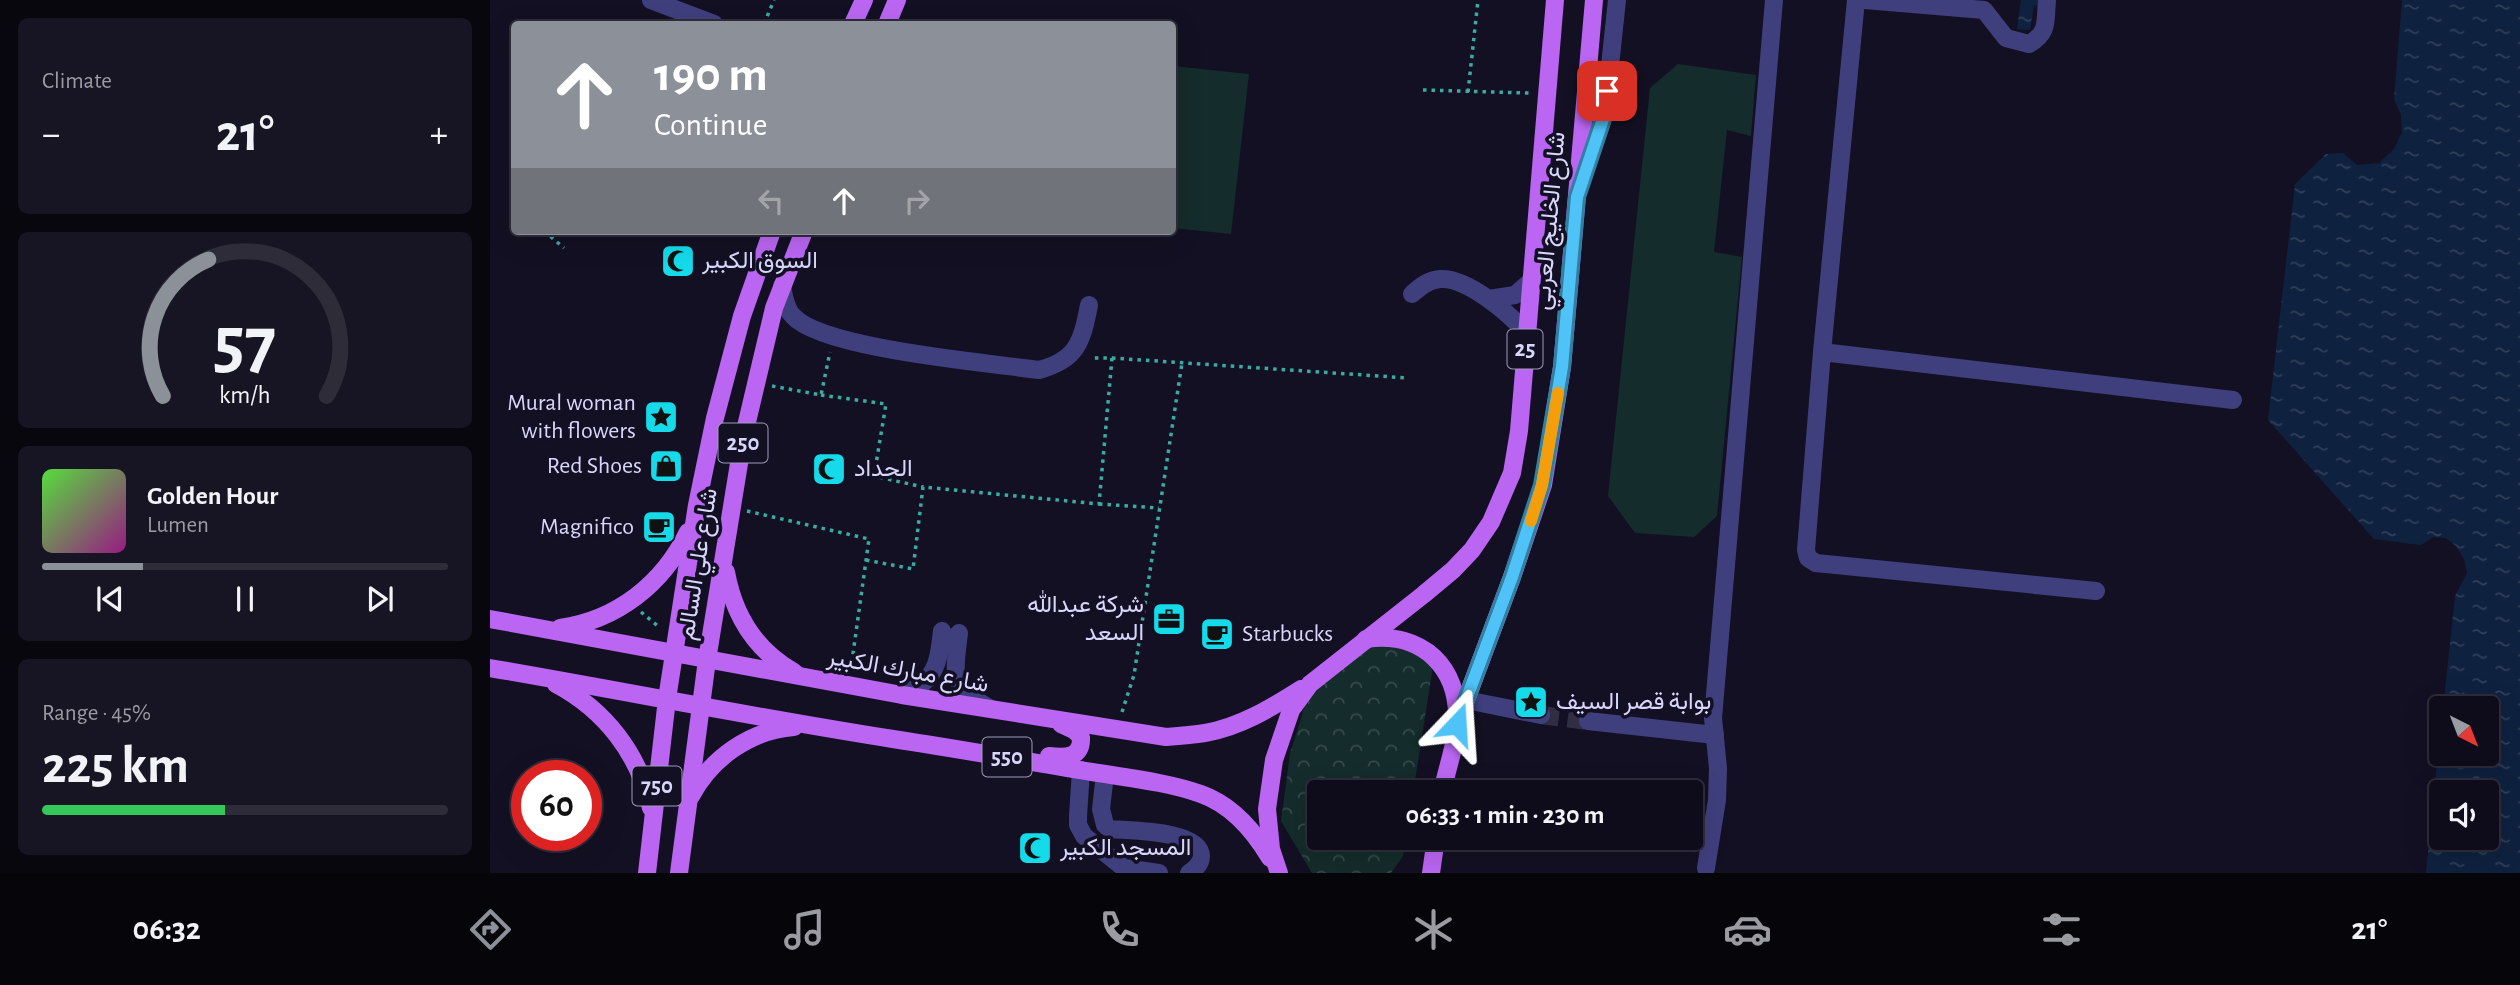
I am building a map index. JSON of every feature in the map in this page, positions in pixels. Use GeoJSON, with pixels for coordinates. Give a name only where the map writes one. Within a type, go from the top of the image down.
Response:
{"type":"FeatureCollection","features":[{"type":"Feature","properties":{"kind":"main road"},"geometry":{"type":"LineString","coordinates":[[854,21],[864,0]]}},
{"type":"Feature","properties":{"kind":"main road"},"geometry":{"type":"LineString","coordinates":[[888,21],[897,0]]}},
{"type":"Feature","properties":{"kind":"main road","name":"شارع الخليج العربي"},"geometry":{"type":"LineString","coordinates":[[1366,639],[1453,570],[1472,550],[1491,523],[1511,474],[1519,431],[1555,0]]}},
{"type":"Feature","properties":{"kind":"main road","name":"شارع الخليج العربي"},"geometry":{"type":"LineString","coordinates":[[1457,724],[1512,577],[1542,485],[1562,367],[1594,0]]}},
{"type":"Feature","properties":{"kind":"main road","name":"شارع علي السالم"},"geometry":{"type":"LineString","coordinates":[[667,699],[697,505],[715,418],[742,316],[771,235]]}},
{"type":"Feature","properties":{"kind":"main road","name":"شارع علي السالم"},"geometry":{"type":"LineString","coordinates":[[701,704],[743,439],[768,328],[802,235]]}},
{"type":"Feature","properties":{"kind":"main road"},"geometry":{"type":"LineString","coordinates":[[546,630],[595,620],[630,602],[653,583],[673,560],[697,505]]}},
{"type":"Feature","properties":{"kind":"main road"},"geometry":{"type":"LineString","coordinates":[[727,539],[725,567],[741,621],[758,644],[779,663],[804,677]]}},
{"type":"Feature","properties":{"kind":"main road","name":"شارع مبارك الكبير"},"geometry":{"type":"LineString","coordinates":[[490,619],[849,686],[1166,737],[1206,733],[1261,714],[1310,684]]}},
{"type":"Feature","properties":{"kind":"main road","name":"25"},"geometry":{"type":"LineString","coordinates":[[1279,873],[1268,830],[1270,783],[1274,760],[1291,710],[1310,684],[1366,639],[1395,637],[1414,644],[1431,654],[1449,677],[1457,724],[1445,780]]}},
{"type":"Feature","properties":{"kind":"main road","name":"550"},"geometry":{"type":"LineString","coordinates":[[490,668],[811,726],[1105,774],[1203,795],[1227,808],[1244,822],[1279,873]]}},
{"type":"Feature","properties":{"kind":"main road"},"geometry":{"type":"LineString","coordinates":[[541,676],[586,703],[617,734],[635,762],[654,821]]}},
{"type":"Feature","properties":{"kind":"main road","name":"750"},"geometry":{"type":"LineString","coordinates":[[647,873],[667,699]]}},
{"type":"Feature","properties":{"kind":"main road","name":"750"},"geometry":{"type":"LineString","coordinates":[[679,873],[701,704]]}},
{"type":"Feature","properties":{"kind":"main road"},"geometry":{"type":"LineString","coordinates":[[990,754],[1068,758],[1077,752],[1081,745],[1080,737],[1074,730],[1053,720]]}},
{"type":"Feature","properties":{"kind":"main road"},"geometry":{"type":"LineString","coordinates":[[686,805],[696,785],[727,753],[767,732],[811,726]]}},
{"type":"Feature","properties":{"kind":"main road"},"geometry":{"type":"LineString","coordinates":[[1432,873],[1435,850]]}},
{"type":"Feature","properties":{"kind":"street"},"geometry":{"type":"LineString","coordinates":[[651,0],[706,21]]}},
{"type":"Feature","properties":{"kind":"street"},"geometry":{"type":"LineString","coordinates":[[1577,197],[1605,113],[1617,0]]}},
{"type":"Feature","properties":{"kind":"street"},"geometry":{"type":"LineString","coordinates":[[1706,868],[1717,800],[1718,768],[1713,718],[1774,0]]}},
{"type":"Feature","properties":{"kind":"street"},"geometry":{"type":"LineString","coordinates":[[1856,0],[1822,352],[1806,550],[1808,558],[1816,563],[2096,591]]}},
{"type":"Feature","properties":{"kind":"street"},"geometry":{"type":"LineString","coordinates":[[1865,0],[1984,10],[2006,38],[2029,44],[2044,31],[2047,0]]}},
{"type":"Feature","properties":{"kind":"street"},"geometry":{"type":"LineString","coordinates":[[1412,294],[1424,283],[1440,279],[1457,281],[1489,299],[1527,333]]}},
{"type":"Feature","properties":{"kind":"street"},"geometry":{"type":"LineString","coordinates":[[1489,299],[1515,295],[1532,281]]}},
{"type":"Feature","properties":{"kind":"street"},"geometry":{"type":"LineString","coordinates":[[782,286],[787,308],[793,317],[804,325],[834,336],[916,353],[1039,370],[1059,365],[1073,353],[1084,334],[1089,305]]}},
{"type":"Feature","properties":{"kind":"street"},"geometry":{"type":"LineString","coordinates":[[1822,352],[2233,400]]}},
{"type":"Feature","properties":{"kind":"street"},"geometry":{"type":"LineString","coordinates":[[902,695],[914,690],[936,670],[950,632],[955,673],[961,686],[973,699],[994,711]]}},
{"type":"Feature","properties":{"kind":"street"},"geometry":{"type":"LineString","coordinates":[[1466,699],[1541,715]]}},
{"type":"Feature","properties":{"kind":"street"},"geometry":{"type":"LineString","coordinates":[[1588,721],[1715,735]]}},
{"type":"Feature","properties":{"kind":"street"},"geometry":{"type":"LineString","coordinates":[[1081,770],[1077,817],[1084,836],[1124,868],[1159,873]]}},
{"type":"Feature","properties":{"kind":"street"},"geometry":{"type":"LineString","coordinates":[[1105,774],[1101,809],[1105,825],[1110,829],[1177,836],[1194,843],[1200,849],[1201,859],[1197,867],[1189,873]]}},
{"type":"Feature","properties":{"kind":"path"},"geometry":{"type":"LineString","coordinates":[[765,21],[774,0]]}},
{"type":"Feature","properties":{"kind":"path"},"geometry":{"type":"LineString","coordinates":[[1468,92],[1478,0]]}},
{"type":"Feature","properties":{"kind":"path"},"geometry":{"type":"LineString","coordinates":[[1423,90],[1546,93]]}},
{"type":"Feature","properties":{"kind":"path"},"geometry":{"type":"LineString","coordinates":[[549,235],[564,248]]}},
{"type":"Feature","properties":{"kind":"path"},"geometry":{"type":"LineString","coordinates":[[821,395],[834,336]]}},
{"type":"Feature","properties":{"kind":"path"},"geometry":{"type":"LineString","coordinates":[[1069,357],[1408,378]]}},
{"type":"Feature","properties":{"kind":"path"},"geometry":{"type":"LineString","coordinates":[[1099,504],[1112,358]]}},
{"type":"Feature","properties":{"kind":"path"},"geometry":{"type":"LineString","coordinates":[[1116,730],[1134,675],[1182,363]]}},
{"type":"Feature","properties":{"kind":"path"},"geometry":{"type":"LineString","coordinates":[[757,383],[886,404],[874,476],[923,487],[1160,508]]}},
{"type":"Feature","properties":{"kind":"path"},"geometry":{"type":"LineString","coordinates":[[866,560],[913,569],[923,487]]}},
{"type":"Feature","properties":{"kind":"path"},"geometry":{"type":"LineString","coordinates":[[731,508],[869,539],[849,686]]}},
{"type":"Feature","properties":{"kind":"path"},"geometry":{"type":"LineString","coordinates":[[630,602],[661,629]]}},
{"type":"Feature","properties":{"kind":"green space"},"geometry":{"type":"Polygon","coordinates":[[[1678,64],[1756,75],[1751,136],[1727,130],[1714,252],[1742,257],[1717,516],[1694,537],[1635,533],[1608,496],[1650,88],[1678,64]]]}},
{"type":"Feature","properties":{"kind":"green space"},"geometry":{"type":"Polygon","coordinates":[[[1176,66],[1249,74],[1231,234],[1176,228],[1176,66]]]}},
{"type":"Feature","properties":{"kind":"green space"},"geometry":{"type":"Polygon","coordinates":[[[1366,643],[1406,647],[1433,666],[1415,780],[1307,780],[1307,850],[1404,850],[1391,873],[1312,873],[1281,821],[1290,754],[1311,686],[1366,643]]]}},
{"type":"Feature","properties":{"kind":"water"},"geometry":{"type":"Polygon","coordinates":[[[2021,0],[2042,0],[2041,6],[2034,5],[2030,30],[2017,29],[2021,0]]]}},
{"type":"Feature","properties":{"kind":"water"},"geometry":{"type":"Polygon","coordinates":[[[2402,0],[2520,0],[2520,873],[2426,873],[2429,843],[2429,850],[2499,850],[2499,780],[2435,780],[2437,766],[2499,766],[2499,696],[2444,696],[2455,596],[2467,573],[2464,559],[2456,546],[2446,538],[2433,537],[2421,545],[2374,539],[2268,420],[2295,184],[2326,154],[2343,153],[2357,165],[2379,163],[2394,149],[2402,132],[2401,115],[2394,99],[2402,0]]]}},
{"type":"Feature","properties":{"kind":"tunnel"},"geometry":{"type":"LineString","coordinates":[[1541,715],[1588,721]]}},
{"type":"Feature","properties":{"kind":"slow traffic"},"geometry":{"type":"LineString","coordinates":[[1531,521],[1542,485],[1558,393]]}},
{"type":"Feature","properties":{"kind":"place","name":"السوق الكبير"},"geometry":{"type":"Point","coordinates":[678,261]}},
{"type":"Feature","properties":{"kind":"place","name":"Mural woman with flowers"},"geometry":{"type":"Point","coordinates":[661,417]}},
{"type":"Feature","properties":{"kind":"place","name":"Red Shoes"},"geometry":{"type":"Point","coordinates":[666,466]}},
{"type":"Feature","properties":{"kind":"place","name":"الحداد"},"geometry":{"type":"Point","coordinates":[829,469]}},
{"type":"Feature","properties":{"kind":"place","name":"Magnifico"},"geometry":{"type":"Point","coordinates":[659,527]}},
{"type":"Feature","properties":{"kind":"place","name":"شركة عبدالله السعد"},"geometry":{"type":"Point","coordinates":[1169,619]}},
{"type":"Feature","properties":{"kind":"place","name":"Starbucks"},"geometry":{"type":"Point","coordinates":[1217,634]}},
{"type":"Feature","properties":{"kind":"place","name":"بوابة قصر السيف"},"geometry":{"type":"Point","coordinates":[1531,702]}},
{"type":"Feature","properties":{"kind":"place","name":"المسجد الكبير"},"geometry":{"type":"Point","coordinates":[1035,848]}},
{"type":"Feature","properties":{"kind":"route"},"geometry":{"type":"LineString","coordinates":[[1457,724],[1512,577],[1542,485],[1562,367],[1577,197],[1605,113],[1607,91]]}}]}
